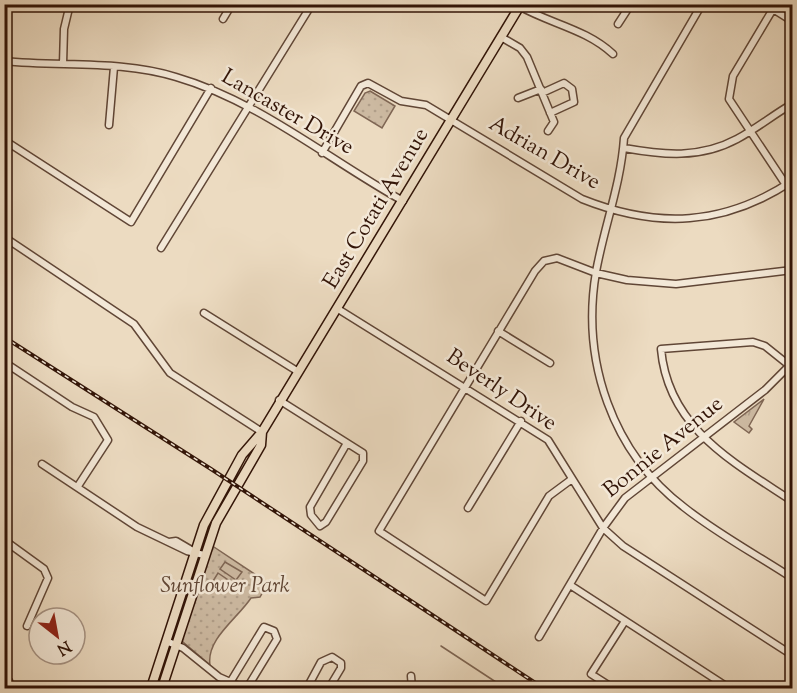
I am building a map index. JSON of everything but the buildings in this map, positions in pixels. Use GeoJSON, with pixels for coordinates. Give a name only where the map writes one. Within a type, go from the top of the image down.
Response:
{"type":"FeatureCollection","features":[{"type":"Feature","properties":{"kind":"main road","name":"East Cotati Avenue"},"geometry":{"type":"LineString","coordinates":[[151,688],[194,551],[207,518],[242,455],[262,432],[279,400],[338,309],[357,272],[403,201],[520,5]]}},
{"type":"Feature","properties":{"kind":"main road","name":"East Cotati Avenue"},"geometry":{"type":"LineString","coordinates":[[162,688],[204,555],[220,514],[261,445],[262,432]]}},
{"type":"Feature","properties":{"kind":"street"},"geometry":{"type":"LineString","coordinates":[[63,64],[64,29],[70,4]]}},
{"type":"Feature","properties":{"kind":"street"},"geometry":{"type":"LineString","coordinates":[[223,19],[232,4]]}},
{"type":"Feature","properties":{"kind":"street"},"geometry":{"type":"LineString","coordinates":[[161,248],[312,4]]}},
{"type":"Feature","properties":{"kind":"street"},"geometry":{"type":"LineString","coordinates":[[702,4],[629,126],[623,162],[596,273],[592,324],[599,380],[617,429],[652,477],[684,508],[792,578]]}},
{"type":"Feature","properties":{"kind":"street"},"geometry":{"type":"LineString","coordinates":[[520,5],[550,21],[584,32],[613,54]]}},
{"type":"Feature","properties":{"kind":"street"},"geometry":{"type":"LineString","coordinates":[[618,24],[629,5]]}},
{"type":"Feature","properties":{"kind":"street"},"geometry":{"type":"LineString","coordinates":[[792,21],[775,7],[733,76],[729,87],[729,99],[749,131],[789,183],[792,194]]}},
{"type":"Feature","properties":{"kind":"street"},"geometry":{"type":"LineString","coordinates":[[501,37],[524,52],[554,122],[548,132]]}},
{"type":"Feature","properties":{"kind":"street","name":"Lancaster Drive"},"geometry":{"type":"LineString","coordinates":[[4,61],[114,67],[157,72],[211,88],[249,107],[403,201]]}},
{"type":"Feature","properties":{"kind":"street"},"geometry":{"type":"LineString","coordinates":[[109,125],[114,67]]}},
{"type":"Feature","properties":{"kind":"street"},"geometry":{"type":"LineString","coordinates":[[518,98],[564,83],[572,89],[574,102],[550,113]]}},
{"type":"Feature","properties":{"kind":"street","name":"Adrian Drive"},"geometry":{"type":"LineString","coordinates":[[322,153],[363,84],[372,84],[406,103],[426,105],[582,199],[610,210],[645,218],[675,220],[705,217],[758,201],[789,183]]}},
{"type":"Feature","properties":{"kind":"street"},"geometry":{"type":"LineString","coordinates":[[4,140],[131,222],[211,88]]}},
{"type":"Feature","properties":{"kind":"street"},"geometry":{"type":"LineString","coordinates":[[624,148],[667,155],[693,154],[721,146],[792,104]]}},
{"type":"Feature","properties":{"kind":"street"},"geometry":{"type":"LineString","coordinates":[[4,237],[134,324],[170,373],[262,432]]}},
{"type":"Feature","properties":{"kind":"street"},"geometry":{"type":"LineString","coordinates":[[572,479],[549,496],[486,601],[379,531],[498,331],[535,271],[544,261],[557,258],[596,273],[627,280],[676,284],[792,270]]}},
{"type":"Feature","properties":{"kind":"street","name":"Beverly Drive"},"geometry":{"type":"LineString","coordinates":[[338,309],[466,386],[548,440],[603,528],[623,546],[792,655]]}},
{"type":"Feature","properties":{"kind":"street"},"geometry":{"type":"LineString","coordinates":[[204,313],[297,371]]}},
{"type":"Feature","properties":{"kind":"street"},"geometry":{"type":"LineString","coordinates":[[498,331],[550,363]]}},
{"type":"Feature","properties":{"kind":"street"},"geometry":{"type":"LineString","coordinates":[[791,364],[765,346],[753,342],[661,349],[666,383],[688,420],[720,454],[792,501]]}},
{"type":"Feature","properties":{"kind":"street"},"geometry":{"type":"LineString","coordinates":[[4,362],[72,406],[94,417],[108,440],[78,486]]}},
{"type":"Feature","properties":{"kind":"street","name":"Bonnie Avenue"},"geometry":{"type":"LineString","coordinates":[[539,637],[603,528],[625,498],[772,384],[791,364]]}},
{"type":"Feature","properties":{"kind":"street"},"geometry":{"type":"LineString","coordinates":[[279,400],[363,453],[363,462],[326,522],[320,526],[311,515],[310,507],[347,443]]}},
{"type":"Feature","properties":{"kind":"street"},"geometry":{"type":"LineString","coordinates":[[468,508],[521,421]]}},
{"type":"Feature","properties":{"kind":"street"},"geometry":{"type":"LineString","coordinates":[[42,464],[137,527],[187,551],[204,555]]}},
{"type":"Feature","properties":{"kind":"street"},"geometry":{"type":"LineString","coordinates":[[4,540],[44,569],[48,578],[36,606]]}},
{"type":"Feature","properties":{"kind":"street"},"geometry":{"type":"LineString","coordinates":[[570,585],[729,688]]}},
{"type":"Feature","properties":{"kind":"street"},"geometry":{"type":"LineString","coordinates":[[613,688],[591,674],[625,621]]}},
{"type":"Feature","properties":{"kind":"street"},"geometry":{"type":"LineString","coordinates":[[165,641],[176,644],[202,666],[231,681],[245,688],[277,639],[274,631],[264,627],[231,681]]}},
{"type":"Feature","properties":{"kind":"street"},"geometry":{"type":"LineString","coordinates":[[307,688],[321,662],[332,657],[341,663],[341,668],[329,688]]}},
{"type":"Feature","properties":{"kind":"street"},"geometry":{"type":"LineString","coordinates":[[411,676],[412,688]]}},
{"type":"Feature","properties":{"kind":"street"},"geometry":{"type":"LineString","coordinates":[[712,688],[717,681]]}},
{"type":"Feature","properties":{"kind":"street"},"geometry":{"type":"LineString","coordinates":[[788,688],[792,681]]}},
{"type":"Feature","properties":{"kind":"green space"},"geometry":{"type":"Polygon","coordinates":[[[370,91],[395,106],[382,128],[354,111],[365,93],[370,91]]]}},
{"type":"Feature","properties":{"kind":"green space"},"geometry":{"type":"Polygon","coordinates":[[[764,399],[749,426],[752,429],[749,433],[734,422],[764,399]]]}},
{"type":"Feature","properties":{"kind":"green space","name":"Sunflower Park"},"geometry":{"type":"Polygon","coordinates":[[[211,545],[268,583],[260,597],[251,598],[224,629],[213,646],[210,665],[183,642],[181,637],[211,545]]]}},
{"type":"Feature","properties":{"kind":"green space"},"geometry":{"type":"Polygon","coordinates":[[[225,562],[242,572],[236,580],[220,569],[225,562]]]}},
{"type":"Feature","properties":{"kind":"green space"},"geometry":{"type":"Polygon","coordinates":[[[218,573],[234,584],[229,591],[213,581],[218,573]]]}},
{"type":"Feature","properties":{"kind":"waterway"},"geometry":{"type":"LineString","coordinates":[[441,646],[505,688]]}},
{"type":"Feature","properties":{"kind":"railway"},"geometry":{"type":"LineString","coordinates":[[4,337],[211,469],[543,688]]}}]}
